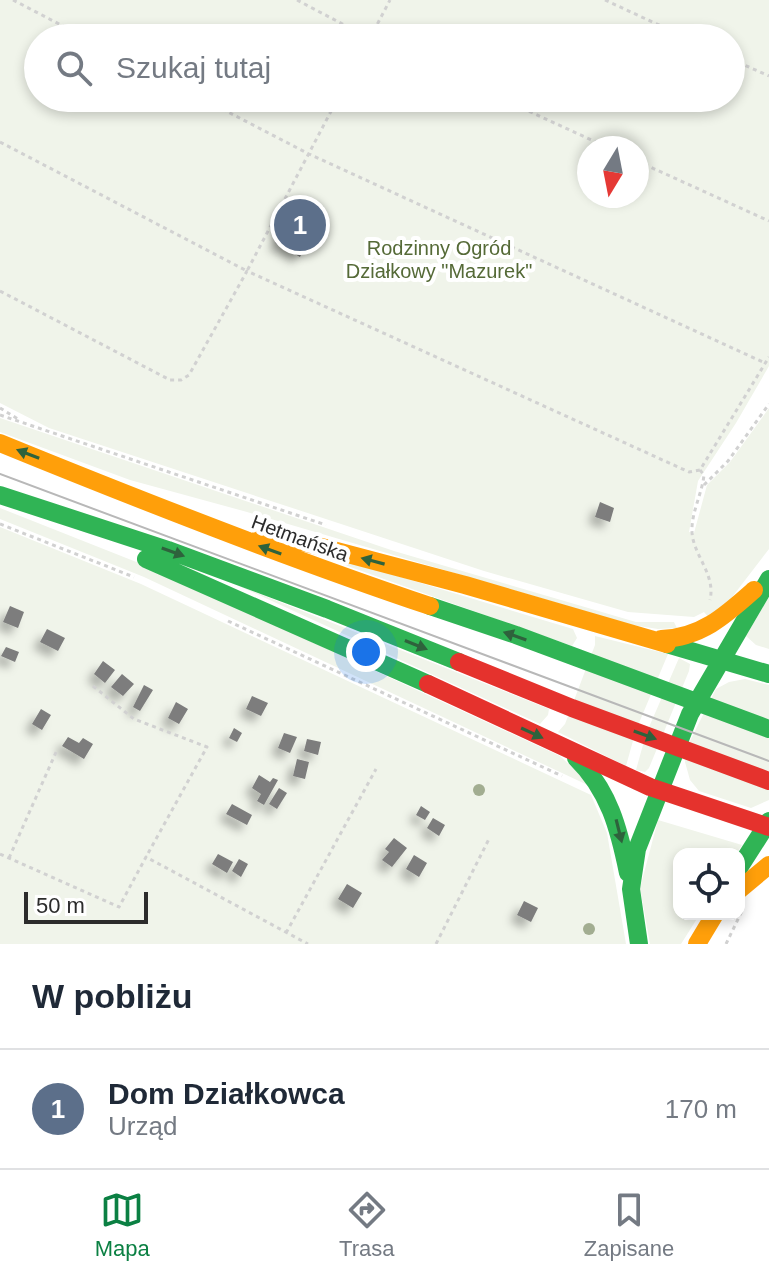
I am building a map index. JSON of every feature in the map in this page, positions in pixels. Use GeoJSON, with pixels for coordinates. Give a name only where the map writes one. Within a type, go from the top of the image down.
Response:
{"type":"FeatureCollection","features":[{"type":"Feature","properties":{"kind":"main road","name":"Hetmańska"},"geometry":{"type":"LineString","coordinates":[[0,443],[329,572],[589,662],[769,729]]}},
{"type":"Feature","properties":{"kind":"main road"},"geometry":{"type":"LineString","coordinates":[[100,483],[178,502],[249,527],[465,585],[769,674]]}},
{"type":"Feature","properties":{"kind":"main road"},"geometry":{"type":"LineString","coordinates":[[0,495],[168,550],[327,609],[572,708],[769,781]]}},
{"type":"Feature","properties":{"kind":"main road"},"geometry":{"type":"LineString","coordinates":[[46,511],[659,790],[768,825],[745,859]]}},
{"type":"Feature","properties":{"kind":"main road"},"geometry":{"type":"LineString","coordinates":[[637,636],[669,639],[698,633],[769,579]]}},
{"type":"Feature","properties":{"kind":"main road"},"geometry":{"type":"LineString","coordinates":[[631,889],[634,858],[690,714],[769,579]]}},
{"type":"Feature","properties":{"kind":"main road"},"geometry":{"type":"LineString","coordinates":[[560,746],[589,770],[610,803],[619,829],[639,944]]}},
{"type":"Feature","properties":{"kind":"main road"},"geometry":{"type":"LineString","coordinates":[[745,885],[769,865]]}},
{"type":"Feature","properties":{"kind":"main road"},"geometry":{"type":"LineString","coordinates":[[697,944],[711,920]]}},
{"type":"Feature","properties":{"kind":"path"},"geometry":{"type":"LineString","coordinates":[[13,0],[59,24]]}},
{"type":"Feature","properties":{"kind":"path"},"geometry":{"type":"LineString","coordinates":[[297,0],[343,24]]}},
{"type":"Feature","properties":{"kind":"path"},"geometry":{"type":"LineString","coordinates":[[377,24],[390,0]]}},
{"type":"Feature","properties":{"kind":"path"},"geometry":{"type":"LineString","coordinates":[[605,0],[657,24]]}},
{"type":"Feature","properties":{"kind":"path"},"geometry":{"type":"LineString","coordinates":[[745,65],[769,76]]}},
{"type":"Feature","properties":{"kind":"path"},"geometry":{"type":"LineString","coordinates":[[228,112],[309,154],[765,363]]}},
{"type":"Feature","properties":{"kind":"path"},"geometry":{"type":"LineString","coordinates":[[0,291],[170,380],[181,380],[189,375],[331,112]]}},
{"type":"Feature","properties":{"kind":"path"},"geometry":{"type":"LineString","coordinates":[[531,112],[583,136]]}},
{"type":"Feature","properties":{"kind":"path"},"geometry":{"type":"LineString","coordinates":[[0,142],[247,271],[684,471],[700,470]]}},
{"type":"Feature","properties":{"kind":"path"},"geometry":{"type":"LineString","coordinates":[[649,166],[769,221]]}},
{"type":"Feature","properties":{"kind":"path"},"geometry":{"type":"LineString","coordinates":[[700,470],[769,357]]}},
{"type":"Feature","properties":{"kind":"path"},"geometry":{"type":"LineString","coordinates":[[703,486],[728,461],[769,404]]}},
{"type":"Feature","properties":{"kind":"path"},"geometry":{"type":"LineString","coordinates":[[0,408],[24,424]]}},
{"type":"Feature","properties":{"kind":"path"},"geometry":{"type":"LineString","coordinates":[[0,415],[335,528]]}},
{"type":"Feature","properties":{"kind":"path"},"geometry":{"type":"LineString","coordinates":[[700,470],[704,475],[703,486],[694,515],[692,536],[706,568],[710,599]]}},
{"type":"Feature","properties":{"kind":"path"},"geometry":{"type":"LineString","coordinates":[[0,524],[140,580]]}},
{"type":"Feature","properties":{"kind":"path"},"geometry":{"type":"LineString","coordinates":[[225,619],[564,776]]}},
{"type":"Feature","properties":{"kind":"path"},"geometry":{"type":"LineString","coordinates":[[0,854],[119,907],[207,747],[134,719],[93,686]]}},
{"type":"Feature","properties":{"kind":"path"},"geometry":{"type":"LineString","coordinates":[[9,858],[57,750]]}},
{"type":"Feature","properties":{"kind":"path"},"geometry":{"type":"LineString","coordinates":[[286,933],[376,769]]}},
{"type":"Feature","properties":{"kind":"path"},"geometry":{"type":"LineString","coordinates":[[436,944],[490,837]]}},
{"type":"Feature","properties":{"kind":"path"},"geometry":{"type":"LineString","coordinates":[[146,857],[308,944]]}},
{"type":"Feature","properties":{"kind":"green space","name":"Rodzinny Ogród Działkowy \"Mazurek\""},"geometry":{"type":"Polygon","coordinates":[[[0,0],[769,0],[769,366],[698,481],[689,532],[694,533],[707,485],[730,462],[769,408],[769,549],[726,605],[710,619],[704,612],[694,617],[628,612],[484,571],[49,428],[0,403],[0,0]]]}},
{"type":"Feature","properties":{"kind":"green space"},"geometry":{"type":"Polygon","coordinates":[[[0,418],[394,551],[636,622],[674,622],[677,628],[632,625],[130,480],[0,432],[0,418]]]}},
{"type":"Feature","properties":{"kind":"green space"},"geometry":{"type":"Polygon","coordinates":[[[0,508],[149,567],[560,756],[594,788],[144,577],[0,519],[0,508]]]}},
{"type":"Feature","properties":{"kind":"green space"},"geometry":{"type":"Polygon","coordinates":[[[0,527],[141,584],[591,795],[607,833],[626,944],[0,944],[0,527]]]}},
{"type":"Feature","properties":{"kind":"green space"},"geometry":{"type":"Polygon","coordinates":[[[258,534],[573,629],[577,638],[572,646],[258,534]]]}},
{"type":"Feature","properties":{"kind":"green space"},"geometry":{"type":"Polygon","coordinates":[[[237,585],[549,709],[548,715],[540,724],[237,585]]]}},
{"type":"Feature","properties":{"kind":"green space"},"geometry":{"type":"Polygon","coordinates":[[[769,597],[769,649],[756,645],[746,636],[769,597]]]}},
{"type":"Feature","properties":{"kind":"green space"},"geometry":{"type":"Polygon","coordinates":[[[595,636],[668,654],[636,730],[626,766],[558,732],[565,724],[595,645],[595,636]]]}},
{"type":"Feature","properties":{"kind":"green space"},"geometry":{"type":"Polygon","coordinates":[[[679,658],[690,664],[689,671],[649,768],[645,772],[636,770],[646,734],[679,658]]]}},
{"type":"Feature","properties":{"kind":"green space"},"geometry":{"type":"Polygon","coordinates":[[[745,679],[769,685],[769,800],[751,808],[699,791],[690,780],[685,762],[688,745],[716,689],[745,679]]]}},
{"type":"Feature","properties":{"kind":"green space"},"geometry":{"type":"Polygon","coordinates":[[[658,820],[742,845],[740,848],[673,848],[673,920],[696,920],[681,944],[650,944],[640,888],[658,820]]]}},
{"type":"Feature","properties":{"kind":"building"},"geometry":{"type":"Polygon","coordinates":[[[301,196],[324,207],[300,257],[275,243],[301,196]]]}},
{"type":"Feature","properties":{"kind":"building"},"geometry":{"type":"Polygon","coordinates":[[[600,502],[614,508],[610,522],[595,517],[600,502]]]}},
{"type":"Feature","properties":{"kind":"building"},"geometry":{"type":"Polygon","coordinates":[[[10,606],[24,612],[18,628],[3,622],[10,606]]]}},
{"type":"Feature","properties":{"kind":"building"},"geometry":{"type":"Polygon","coordinates":[[[47,629],[65,638],[58,651],[40,642],[47,629]]]}},
{"type":"Feature","properties":{"kind":"building"},"geometry":{"type":"Polygon","coordinates":[[[6,647],[19,652],[15,662],[1,656],[6,647]]]}},
{"type":"Feature","properties":{"kind":"building"},"geometry":{"type":"Polygon","coordinates":[[[103,661],[115,670],[105,683],[94,674],[103,661]]]}},
{"type":"Feature","properties":{"kind":"building"},"geometry":{"type":"Polygon","coordinates":[[[122,674],[134,684],[123,696],[111,687],[122,674]]]}},
{"type":"Feature","properties":{"kind":"building"},"geometry":{"type":"Polygon","coordinates":[[[144,685],[153,690],[140,711],[133,707],[144,685]]]}},
{"type":"Feature","properties":{"kind":"building"},"geometry":{"type":"Polygon","coordinates":[[[252,696],[268,703],[261,716],[246,709],[252,696]]]}},
{"type":"Feature","properties":{"kind":"building"},"geometry":{"type":"Polygon","coordinates":[[[176,702],[188,709],[179,724],[168,718],[176,702]]]}},
{"type":"Feature","properties":{"kind":"building"},"geometry":{"type":"Polygon","coordinates":[[[41,709],[51,715],[42,730],[32,724],[41,709]]]}},
{"type":"Feature","properties":{"kind":"building"},"geometry":{"type":"Polygon","coordinates":[[[234,728],[242,733],[237,742],[229,738],[234,728]]]}},
{"type":"Feature","properties":{"kind":"building"},"geometry":{"type":"Polygon","coordinates":[[[284,733],[297,737],[290,753],[278,748],[284,733]]]}},
{"type":"Feature","properties":{"kind":"building"},"geometry":{"type":"Polygon","coordinates":[[[68,737],[79,743],[83,738],[93,744],[84,759],[62,746],[68,737]]]}},
{"type":"Feature","properties":{"kind":"building"},"geometry":{"type":"Polygon","coordinates":[[[307,739],[321,742],[318,755],[304,751],[307,739]]]}},
{"type":"Feature","properties":{"kind":"building"},"geometry":{"type":"Polygon","coordinates":[[[297,759],[309,762],[305,779],[293,776],[297,759]]]}},
{"type":"Feature","properties":{"kind":"building"},"geometry":{"type":"Polygon","coordinates":[[[259,775],[270,782],[273,778],[278,780],[264,805],[257,801],[261,794],[252,788],[259,775]]]}},
{"type":"Feature","properties":{"kind":"building"},"geometry":{"type":"Polygon","coordinates":[[[279,788],[287,793],[277,809],[269,804],[279,788]]]}},
{"type":"Feature","properties":{"kind":"building"},"geometry":{"type":"Polygon","coordinates":[[[232,804],[252,815],[247,825],[226,814],[232,804]]]}},
{"type":"Feature","properties":{"kind":"building"},"geometry":{"type":"Polygon","coordinates":[[[421,806],[430,812],[425,820],[416,815],[421,806]]]}},
{"type":"Feature","properties":{"kind":"building"},"geometry":{"type":"Polygon","coordinates":[[[433,818],[445,825],[439,836],[427,828],[433,818]]]}},
{"type":"Feature","properties":{"kind":"building"},"geometry":{"type":"Polygon","coordinates":[[[394,838],[407,848],[392,867],[382,860],[389,852],[385,849],[394,838]]]}},
{"type":"Feature","properties":{"kind":"building"},"geometry":{"type":"Polygon","coordinates":[[[218,854],[233,862],[227,873],[212,864],[218,854]]]}},
{"type":"Feature","properties":{"kind":"building"},"geometry":{"type":"Polygon","coordinates":[[[414,855],[427,863],[419,877],[406,869],[414,855]]]}},
{"type":"Feature","properties":{"kind":"building"},"geometry":{"type":"Polygon","coordinates":[[[239,859],[248,864],[241,877],[232,871],[239,859]]]}},
{"type":"Feature","properties":{"kind":"building"},"geometry":{"type":"Polygon","coordinates":[[[347,884],[362,893],[353,908],[338,899],[347,884]]]}},
{"type":"Feature","properties":{"kind":"building"},"geometry":{"type":"Polygon","coordinates":[[[524,901],[538,908],[531,922],[517,915],[524,901]]]}},
{"type":"Feature","properties":{"kind":"tram line"},"geometry":{"type":"LineString","coordinates":[[0,474],[769,761]]}},
{"type":"Feature","properties":{"kind":"traffic: fast"},"geometry":{"type":"LineString","coordinates":[[0,495],[168,550],[459,662]]}},
{"type":"Feature","properties":{"kind":"traffic: fast"},"geometry":{"type":"LineString","coordinates":[[146,559],[428,684]]}},
{"type":"Feature","properties":{"kind":"traffic: fast"},"geometry":{"type":"LineString","coordinates":[[639,944],[631,889],[637,849],[690,714],[769,579]]}},
{"type":"Feature","properties":{"kind":"traffic: fast"},"geometry":{"type":"LineString","coordinates":[[430,606],[769,729]]}},
{"type":"Feature","properties":{"kind":"traffic: fast"},"geometry":{"type":"LineString","coordinates":[[667,644],[769,674]]}},
{"type":"Feature","properties":{"kind":"traffic: fast"},"geometry":{"type":"LineString","coordinates":[[576,758],[605,797],[621,841],[628,873]]}},
{"type":"Feature","properties":{"kind":"traffic: fast"},"geometry":{"type":"LineString","coordinates":[[745,859],[769,821]]}},
{"type":"Feature","properties":{"kind":"traffic: slow"},"geometry":{"type":"LineString","coordinates":[[0,443],[214,528],[430,606]]}},
{"type":"Feature","properties":{"kind":"traffic: slow"},"geometry":{"type":"LineString","coordinates":[[261,531],[465,585],[667,644]]}},
{"type":"Feature","properties":{"kind":"traffic: slow"},"geometry":{"type":"LineString","coordinates":[[661,639],[701,630],[754,590]]}},
{"type":"Feature","properties":{"kind":"traffic: slow"},"geometry":{"type":"LineString","coordinates":[[745,885],[769,865]]}},
{"type":"Feature","properties":{"kind":"traffic: slow"},"geometry":{"type":"LineString","coordinates":[[697,944],[711,920]]}},
{"type":"Feature","properties":{"kind":"traffic: jam"},"geometry":{"type":"LineString","coordinates":[[459,662],[572,708],[769,781]]}},
{"type":"Feature","properties":{"kind":"traffic: jam"},"geometry":{"type":"LineString","coordinates":[[428,684],[650,787],[769,827]]}},
{"type":"Feature","properties":{"kind":"place","name":"Dom Działkowca"},"geometry":{"type":"Point","coordinates":[300,225]}}]}
